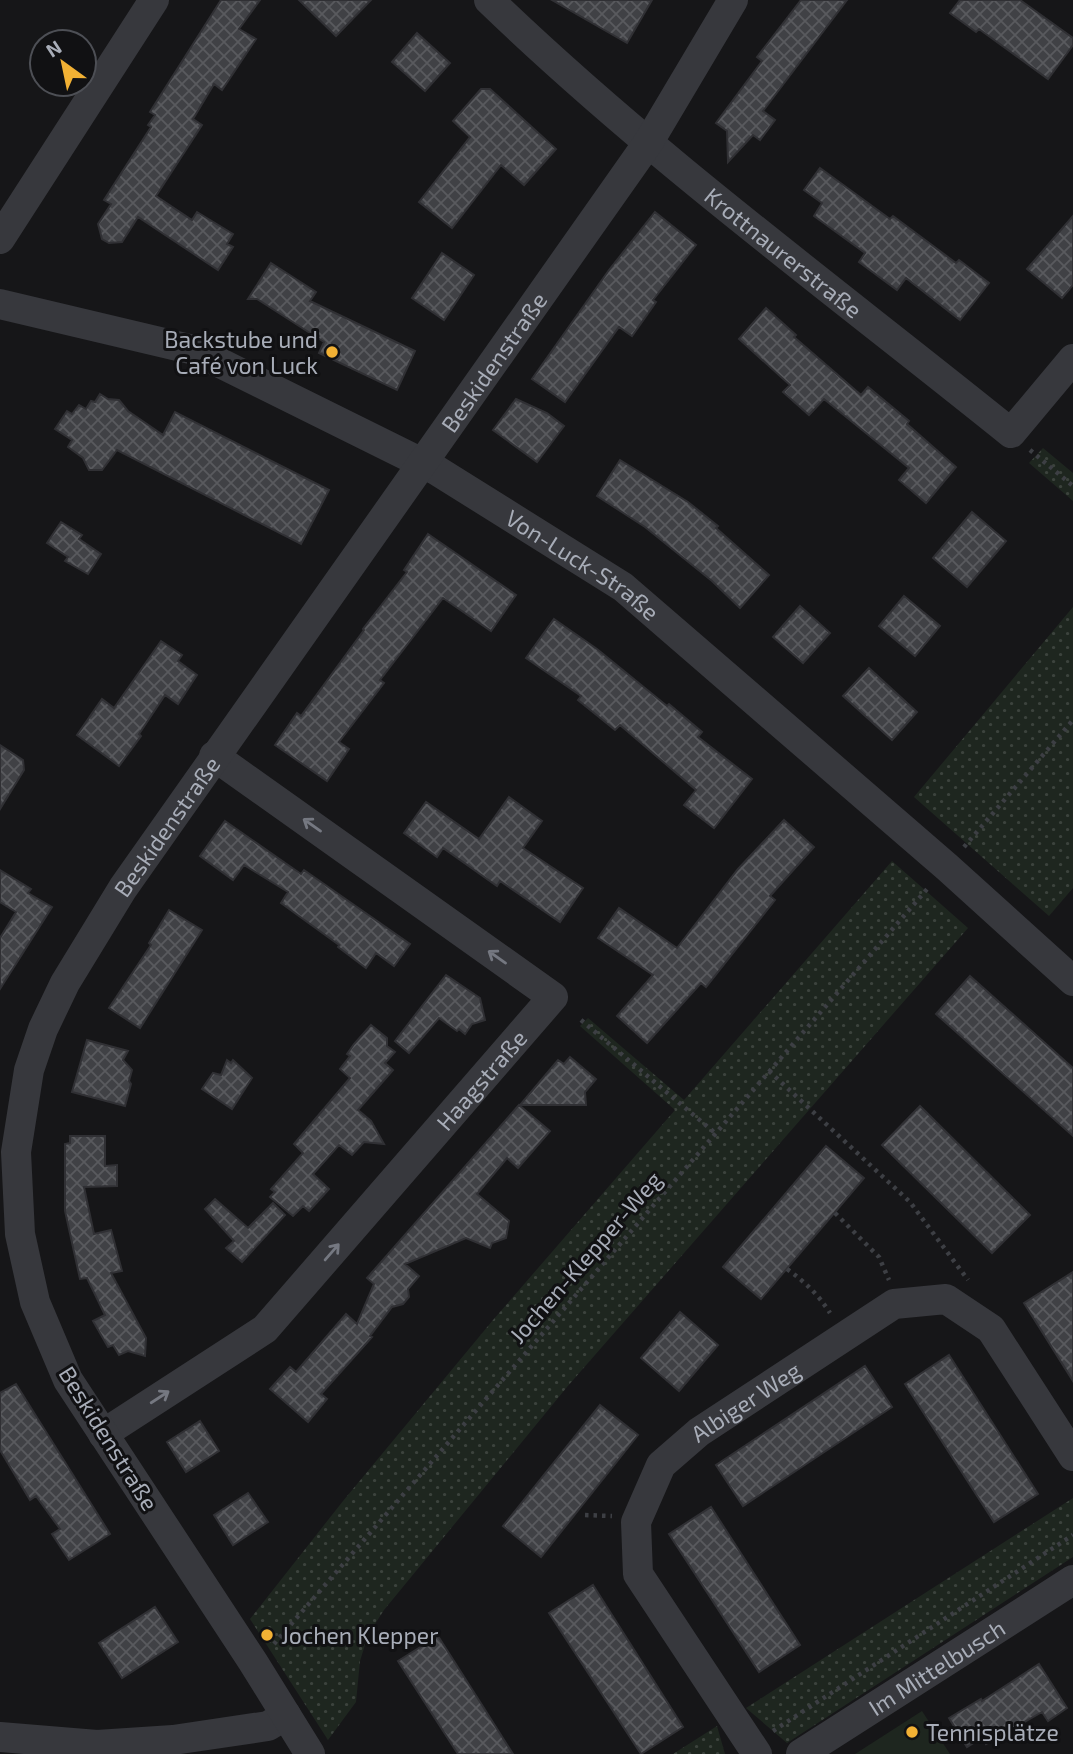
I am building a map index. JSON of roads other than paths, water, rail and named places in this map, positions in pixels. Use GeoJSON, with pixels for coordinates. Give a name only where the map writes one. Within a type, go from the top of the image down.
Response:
{"type":"FeatureCollection","features":[{"type":"Feature","properties":{"kind":"street"},"geometry":{"type":"LineString","coordinates":[[0,239],[154,0]]}},
{"type":"Feature","properties":{"kind":"street","name":"Krottnaurerstraße"},"geometry":{"type":"LineString","coordinates":[[489,0],[648,143],[1011,433],[1073,359]]}},
{"type":"Feature","properties":{"kind":"street","name":"Beskidenstraße"},"geometry":{"type":"LineString","coordinates":[[310,1754],[68,1380],[35,1301],[20,1234],[16,1152],[29,1070],[65,983],[123,888],[648,143],[733,0]]}},
{"type":"Feature","properties":{"kind":"street","name":"Von-Luck-Straße"},"geometry":{"type":"LineString","coordinates":[[0,304],[194,350],[421,462],[623,587],[939,860],[1073,981]]}},
{"type":"Feature","properties":{"kind":"street","name":"Haagstraße"},"geometry":{"type":"LineString","coordinates":[[103,1434],[265,1329],[553,997],[215,756]]}},
{"type":"Feature","properties":{"kind":"street","name":"Albiger Weg"},"geometry":{"type":"LineString","coordinates":[[754,1749],[638,1574],[636,1522],[661,1465],[699,1432],[894,1304],[946,1299],[991,1329],[1073,1456]]}},
{"type":"Feature","properties":{"kind":"street","name":"Im Mittelbusch"},"geometry":{"type":"LineString","coordinates":[[801,1754],[1073,1580]]}},
{"type":"Feature","properties":{"kind":"street"},"geometry":{"type":"LineString","coordinates":[[0,1738],[97,1745],[173,1740],[268,1726],[286,1715]]}},
{"type":"Feature","properties":{"kind":"place","name":"Backstube und Café von Luck"},"geometry":{"type":"Point","coordinates":[332,352]}},
{"type":"Feature","properties":{"kind":"place","name":"Jochen Klepper"},"geometry":{"type":"Point","coordinates":[267,1635]}},
{"type":"Feature","properties":{"kind":"place","name":"Tennisplätze"},"geometry":{"type":"Point","coordinates":[912,1732]}}]}
